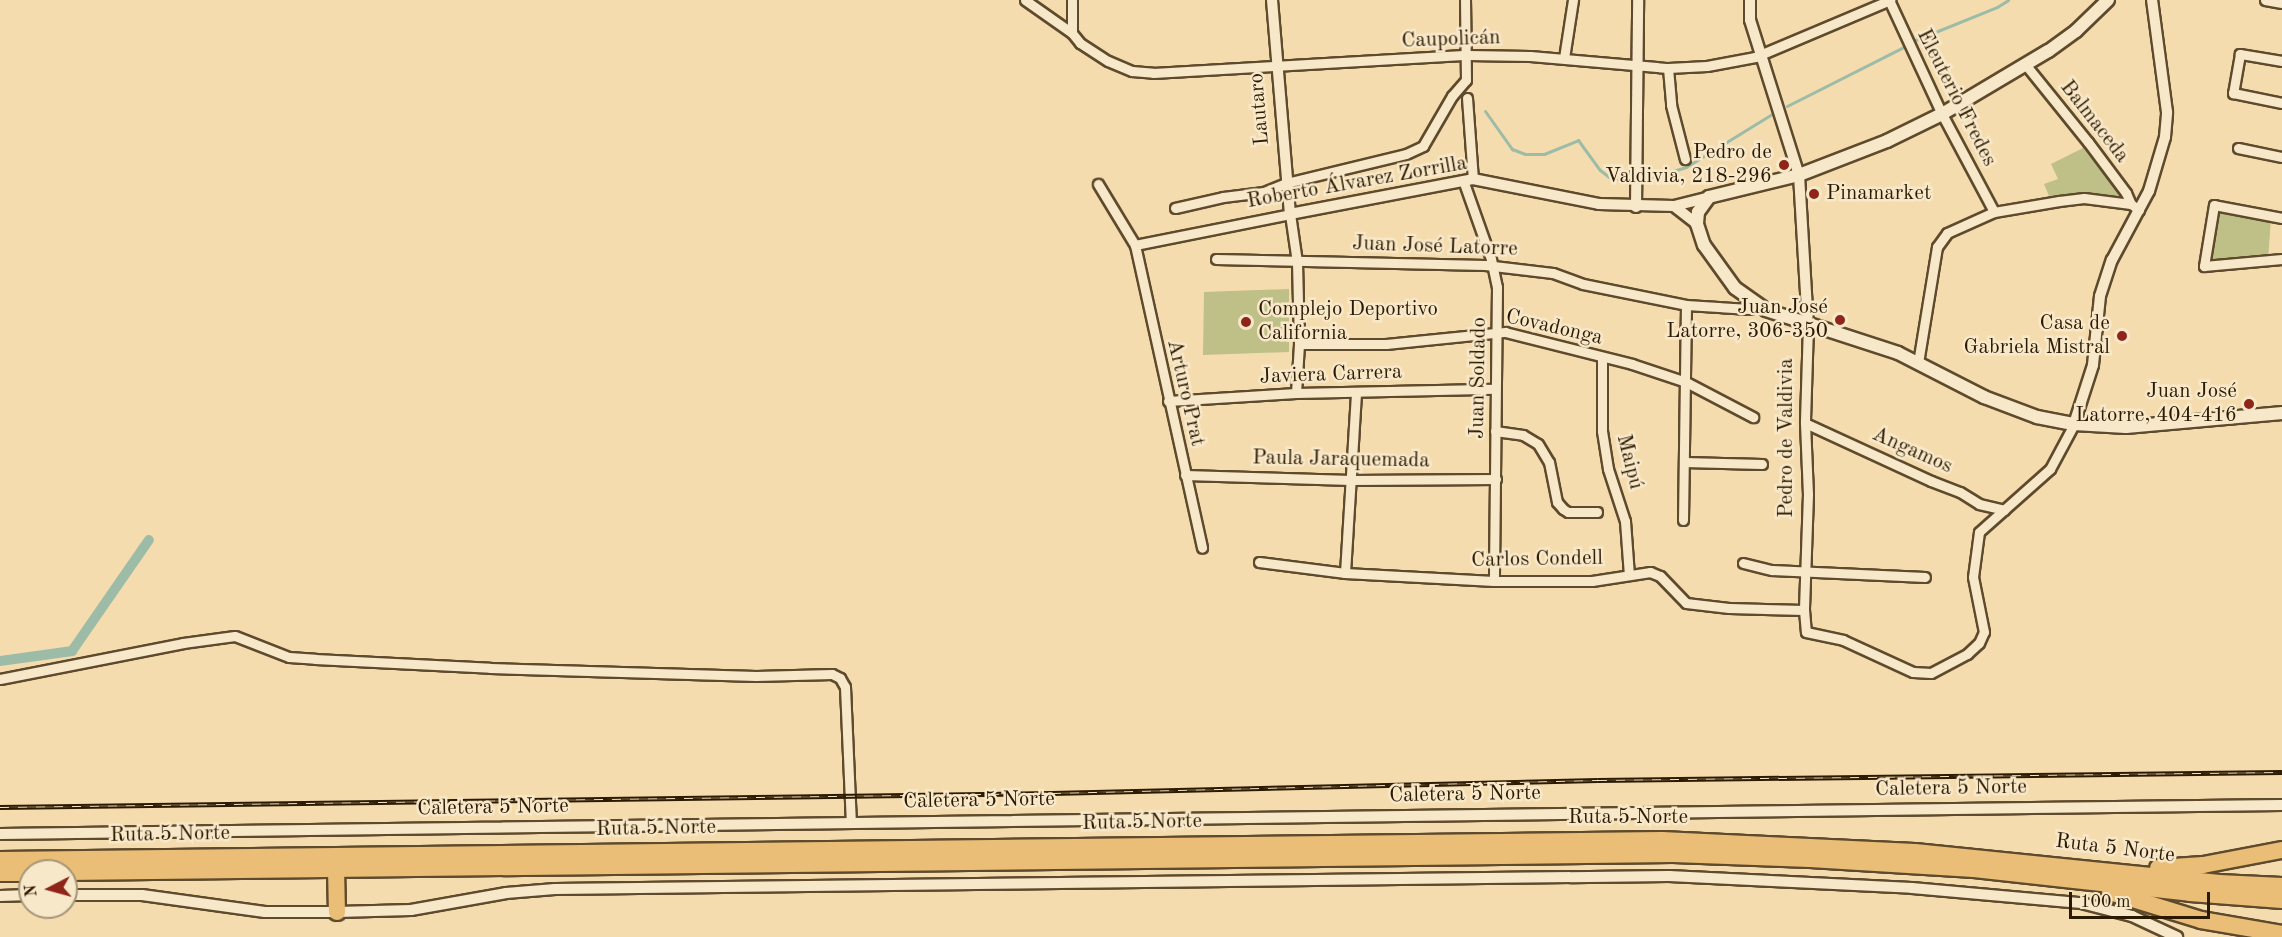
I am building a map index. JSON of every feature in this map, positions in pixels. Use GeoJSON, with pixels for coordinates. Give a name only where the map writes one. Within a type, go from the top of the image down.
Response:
{"type":"FeatureCollection","features":[{"type":"Feature","properties":{"kind":"highway","name":"Ruta 5 Norte"},"geometry":{"type":"LineString","coordinates":[[0,860],[1617,840],[1863,848],[2219,883],[2282,886]]}},
{"type":"Feature","properties":{"kind":"highway"},"geometry":{"type":"LineString","coordinates":[[2104,870],[2187,866],[2282,850]]}},
{"type":"Feature","properties":{"kind":"highway","name":"Ruta 5 Norte"},"geometry":{"type":"LineString","coordinates":[[78,872],[1617,853],[1810,858],[2063,878],[2190,893],[2282,900]]}},
{"type":"Feature","properties":{"kind":"highway"},"geometry":{"type":"LineString","coordinates":[[336,869],[337,912]]}},
{"type":"Feature","properties":{"kind":"highway"},"geometry":{"type":"LineString","coordinates":[[0,873],[18,873]]}},
{"type":"Feature","properties":{"kind":"highway"},"geometry":{"type":"LineString","coordinates":[[2063,878],[2201,920],[2282,934]]}},
{"type":"Feature","properties":{"kind":"main road","name":"Roberto Álvarez Zorrilla"},"geometry":{"type":"LineString","coordinates":[[1709,197],[1799,175],[1858,154],[1942,114],[2076,31],[2108,0]]}},
{"type":"Feature","properties":{"kind":"main road"},"geometry":{"type":"LineString","coordinates":[[1709,197],[1699,207],[1697,224],[1704,244],[1735,288],[1755,304],[1778,316],[1868,342],[1918,363],[2001,404],[2037,417],[2074,424],[2135,426],[2282,413]]}},
{"type":"Feature","properties":{"kind":"street","name":"Caupolicán"},"geometry":{"type":"LineString","coordinates":[[1025,0],[1072,33],[1083,45],[1132,71],[1162,72],[1467,56],[1564,58],[1668,68],[1726,64],[1761,54],[1889,0]]}},
{"type":"Feature","properties":{"kind":"street"},"geometry":{"type":"LineString","coordinates":[[1072,0],[1072,33]]}},
{"type":"Feature","properties":{"kind":"street","name":"Lautaro"},"geometry":{"type":"LineString","coordinates":[[1272,0],[1290,214]]}},
{"type":"Feature","properties":{"kind":"street"},"geometry":{"type":"LineString","coordinates":[[1175,208],[1223,197],[1264,192],[1286,183],[1406,154],[1423,146],[1452,96],[1466,80],[1465,0]]}},
{"type":"Feature","properties":{"kind":"street"},"geometry":{"type":"LineString","coordinates":[[1564,58],[1573,0]]}},
{"type":"Feature","properties":{"kind":"street"},"geometry":{"type":"LineString","coordinates":[[1636,207],[1638,0]]}},
{"type":"Feature","properties":{"kind":"street","name":"Pedro de Valdivia"},"geometry":{"type":"LineString","coordinates":[[1750,0],[1750,21],[1799,175],[1808,325],[1805,423],[1808,494],[1804,610],[1806,632],[1843,640],[1913,672],[1931,673],[1967,654],[1979,643],[1984,632],[1973,577],[1978,532],[2004,510]]}},
{"type":"Feature","properties":{"kind":"street","name":"Eleuterio Fredes"},"geometry":{"type":"LineString","coordinates":[[1889,0],[1942,114],[1994,212]]}},
{"type":"Feature","properties":{"kind":"street"},"geometry":{"type":"LineString","coordinates":[[2004,510],[2050,469],[2074,424],[2093,365],[2100,296],[2112,260],[2135,207],[2150,191],[2158,165],[2167,112],[2152,0]]}},
{"type":"Feature","properties":{"kind":"street"},"geometry":{"type":"LineString","coordinates":[[2265,0],[2282,3]]}},
{"type":"Feature","properties":{"kind":"street"},"geometry":{"type":"LineString","coordinates":[[2282,61],[2240,54],[2233,93],[2282,103]]}},
{"type":"Feature","properties":{"kind":"street","name":"Balmaceda"},"geometry":{"type":"LineString","coordinates":[[2025,64],[2088,142],[2135,207]]}},
{"type":"Feature","properties":{"kind":"street"},"geometry":{"type":"LineString","coordinates":[[1668,68],[1671,105],[1685,159]]}},
{"type":"Feature","properties":{"kind":"street","name":"Juan Soldado"},"geometry":{"type":"LineString","coordinates":[[1467,98],[1468,180],[1493,266],[1498,296],[1494,389],[1496,479],[1494,581]]}},
{"type":"Feature","properties":{"kind":"street"},"geometry":{"type":"LineString","coordinates":[[2238,148],[2282,157]]}},
{"type":"Feature","properties":{"kind":"street","name":"Roberto Álvarez Zorrilla"},"geometry":{"type":"LineString","coordinates":[[1135,245],[1468,180],[1599,204],[1636,207],[1674,206],[1709,197]]}},
{"type":"Feature","properties":{"kind":"street","name":"Arturo Prat"},"geometry":{"type":"LineString","coordinates":[[1098,184],[1135,245],[1202,548]]}},
{"type":"Feature","properties":{"kind":"street"},"geometry":{"type":"LineString","coordinates":[[1918,363],[1937,247],[1947,233],[1994,212],[2084,198],[2135,207]]}},
{"type":"Feature","properties":{"kind":"street"},"geometry":{"type":"LineString","coordinates":[[2282,218],[2214,205],[2204,266],[2282,260]]}},
{"type":"Feature","properties":{"kind":"street"},"geometry":{"type":"LineString","coordinates":[[1674,206],[1697,224]]}},
{"type":"Feature","properties":{"kind":"street"},"geometry":{"type":"LineString","coordinates":[[1290,214],[1298,262],[1299,344],[1296,393]]}},
{"type":"Feature","properties":{"kind":"street","name":"Juan José Latorre"},"geometry":{"type":"LineString","coordinates":[[1216,259],[1493,266],[1553,273],[1583,284],[1686,305],[1750,309],[1755,304]]}},
{"type":"Feature","properties":{"kind":"street"},"geometry":{"type":"LineString","coordinates":[[1683,520],[1686,305]]}},
{"type":"Feature","properties":{"kind":"street","name":"Covadonga"},"geometry":{"type":"LineString","coordinates":[[1299,344],[1386,344],[1496,331],[1569,347],[1686,382],[1754,417]]}},
{"type":"Feature","properties":{"kind":"street","name":"Maipú"},"geometry":{"type":"LineString","coordinates":[[1602,358],[1602,431],[1608,469],[1625,521],[1629,575]]}},
{"type":"Feature","properties":{"kind":"street","name":"Javiera Carrera"},"geometry":{"type":"LineString","coordinates":[[1168,401],[1296,393],[1494,389]]}},
{"type":"Feature","properties":{"kind":"street"},"geometry":{"type":"LineString","coordinates":[[1345,573],[1356,392]]}},
{"type":"Feature","properties":{"kind":"street","name":"Angamos"},"geometry":{"type":"LineString","coordinates":[[1805,423],[1960,492],[1979,504],[2004,510]]}},
{"type":"Feature","properties":{"kind":"street"},"geometry":{"type":"LineString","coordinates":[[1495,431],[1524,435],[1538,444],[1549,462],[1557,502],[1568,512],[1597,512]]}},
{"type":"Feature","properties":{"kind":"street"},"geometry":{"type":"LineString","coordinates":[[1684,462],[1762,464]]}},
{"type":"Feature","properties":{"kind":"street","name":"Paula Jaraquemada"},"geometry":{"type":"LineString","coordinates":[[1185,475],[1351,480],[1496,479]]}},
{"type":"Feature","properties":{"kind":"street","name":"Carlos Condell"},"geometry":{"type":"LineString","coordinates":[[1259,562],[1345,573],[1494,581],[1592,581],[1650,572],[1660,576],[1686,603],[1729,608],[1804,610]]}},
{"type":"Feature","properties":{"kind":"street"},"geometry":{"type":"LineString","coordinates":[[1743,563],[1772,570],[1925,577]]}},
{"type":"Feature","properties":{"kind":"street"},"geometry":{"type":"LineString","coordinates":[[0,679],[36,673],[66,664],[235,636],[289,657],[315,659],[756,676],[832,674],[840,678],[845,687],[851,822]]}},
{"type":"Feature","properties":{"kind":"street","name":"Caletera 5 Norte"},"geometry":{"type":"LineString","coordinates":[[0,834],[2282,805]]}},
{"type":"Feature","properties":{"kind":"street"},"geometry":{"type":"LineString","coordinates":[[78,895],[142,895],[244,910],[337,912],[411,910],[506,893],[555,889],[1659,876],[1902,887],[2081,903],[2132,916],[2177,937]]}},
{"type":"Feature","properties":{"kind":"street"},"geometry":{"type":"LineString","coordinates":[[0,896],[18,895]]}},
{"type":"Feature","properties":{"kind":"green space"},"geometry":{"type":"Polygon","coordinates":[[[2087,146],[2124,195],[2119,199],[2084,193],[2049,196],[2044,184],[2058,179],[2051,164],[2087,146]]]}},
{"type":"Feature","properties":{"kind":"green space"},"geometry":{"type":"Polygon","coordinates":[[[2218,209],[2271,218],[2268,261],[2209,262],[2218,209]]]}},
{"type":"Feature","properties":{"kind":"green space","name":"Complejo Deportivo California"},"geometry":{"type":"Polygon","coordinates":[[[1289,289],[1289,352],[1203,355],[1204,292],[1289,289]]]}},
{"type":"Feature","properties":{"kind":"waterway"},"geometry":{"type":"LineString","coordinates":[[1913,41],[1997,7],[2008,0]]}},
{"type":"Feature","properties":{"kind":"waterway"},"geometry":{"type":"LineString","coordinates":[[1787,106],[1904,47]]}},
{"type":"Feature","properties":{"kind":"waterway"},"geometry":{"type":"LineString","coordinates":[[1485,111],[1512,149],[1525,154],[1544,154],[1578,140],[1600,170],[1609,177],[1627,181]]}},
{"type":"Feature","properties":{"kind":"waterway"},"geometry":{"type":"LineString","coordinates":[[1644,180],[1686,167],[1772,114]]}},
{"type":"Feature","properties":{"kind":"waterway"},"geometry":{"type":"LineString","coordinates":[[0,661],[72,651],[149,540]]}},
{"type":"Feature","properties":{"kind":"railway"},"geometry":{"type":"LineString","coordinates":[[0,807],[1052,793],[1598,780],[2282,772]]}},
{"type":"Feature","properties":{"kind":"place","name":"Pedro de Valdivia, 218-296"},"geometry":{"type":"Point","coordinates":[1784,165]}},
{"type":"Feature","properties":{"kind":"place","name":"Pinamarket"},"geometry":{"type":"Point","coordinates":[1814,194]}},
{"type":"Feature","properties":{"kind":"place","name":"Juan José Latorre, 306-350"},"geometry":{"type":"Point","coordinates":[1840,320]}},
{"type":"Feature","properties":{"kind":"place","name":"Complejo Deportivo California"},"geometry":{"type":"Point","coordinates":[1246,322]}},
{"type":"Feature","properties":{"kind":"place","name":"Casa de Gabriela Mistral"},"geometry":{"type":"Point","coordinates":[2122,336]}},
{"type":"Feature","properties":{"kind":"place","name":"Juan José Latorre, 404-416"},"geometry":{"type":"Point","coordinates":[2249,404]}}]}
